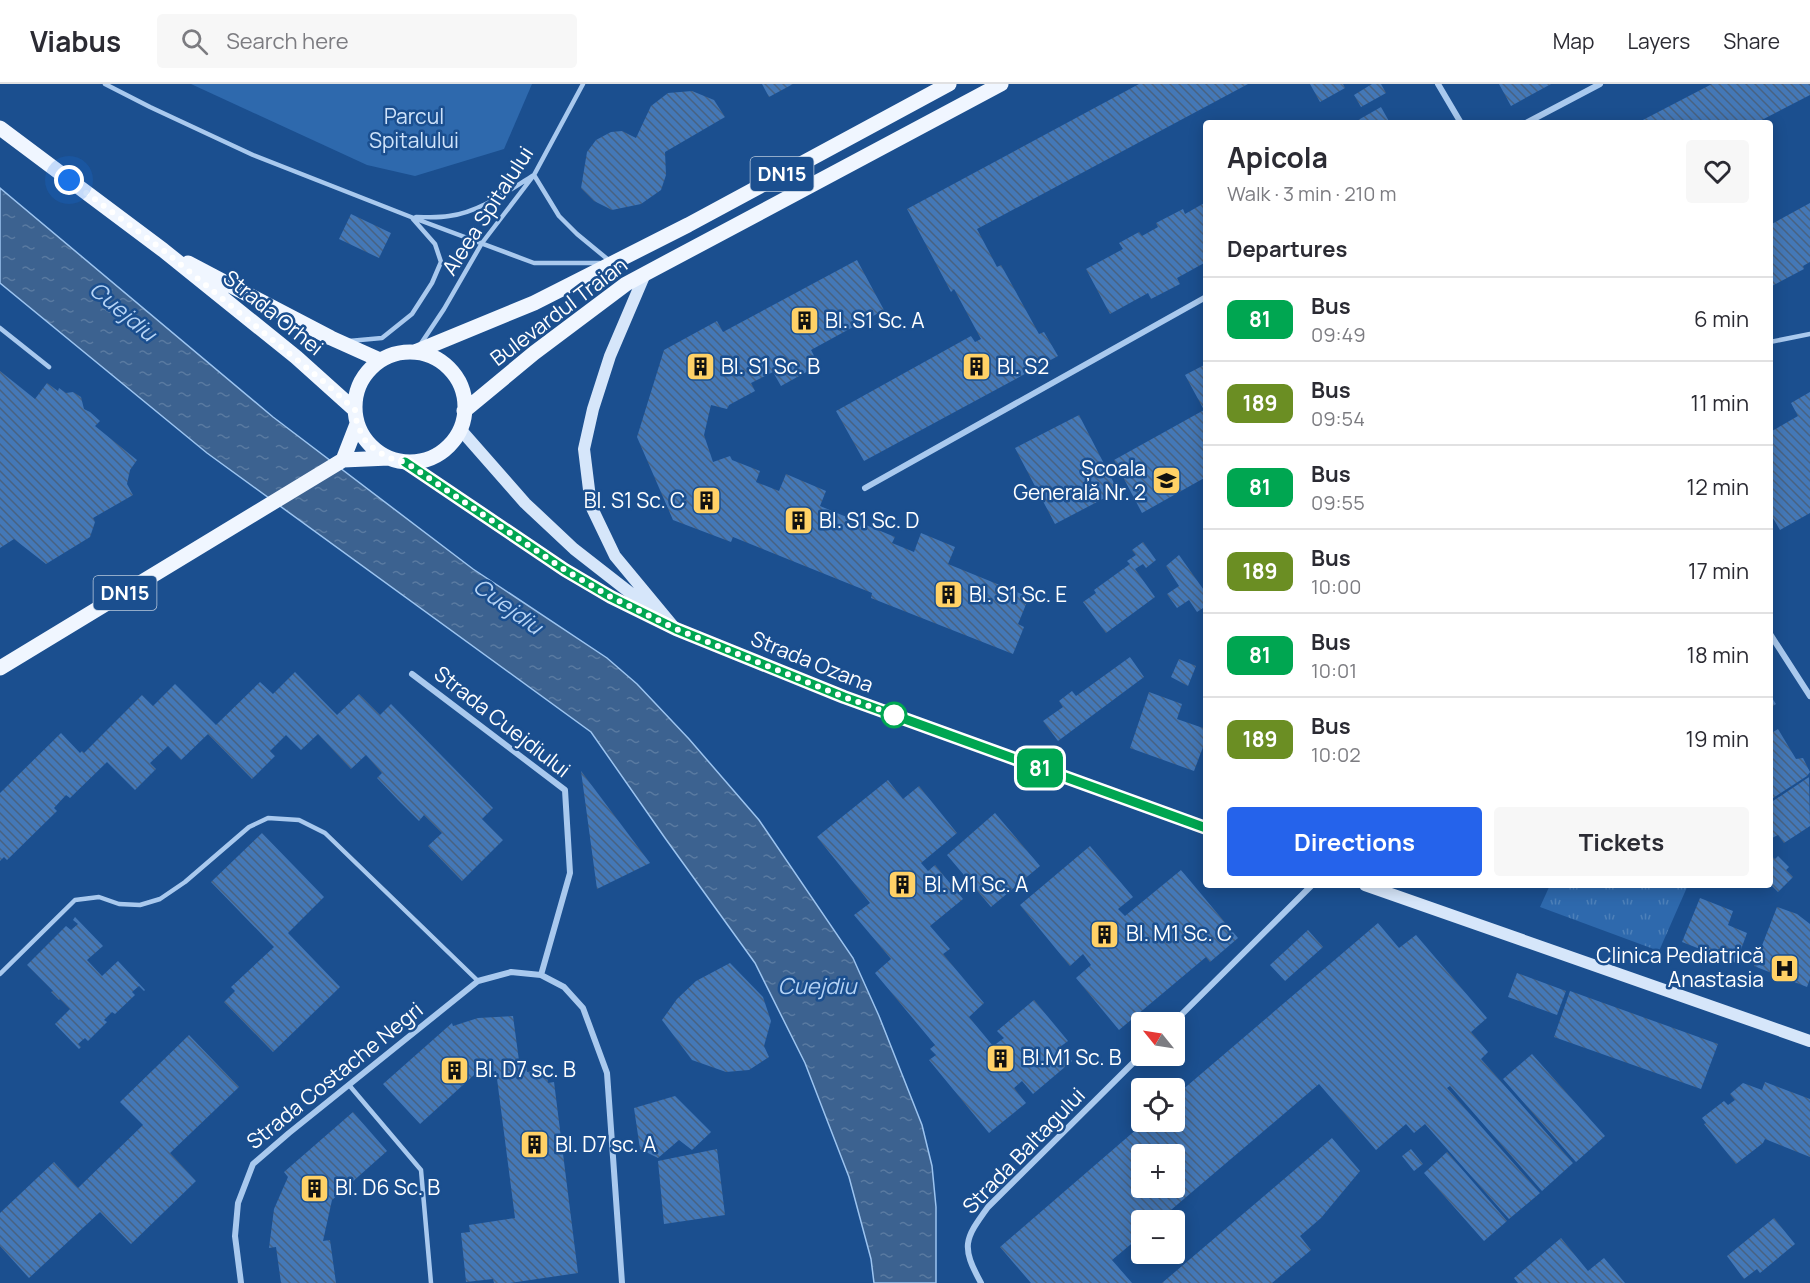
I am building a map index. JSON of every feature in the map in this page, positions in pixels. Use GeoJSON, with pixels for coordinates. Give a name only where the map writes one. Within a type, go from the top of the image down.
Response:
{"type":"FeatureCollection","features":[{"type":"Feature","properties":{"kind":"main road","name":"Bulevardul Traian"},"geometry":{"type":"LineString","coordinates":[[415,352],[534,303],[949,84]]}},
{"type":"Feature","properties":{"kind":"main road","name":"Bulevardul Traian"},"geometry":{"type":"LineString","coordinates":[[464,411],[626,284],[1001,84]]}},
{"type":"Feature","properties":{"kind":"main road","name":"Strada Orhei"},"geometry":{"type":"LineString","coordinates":[[0,128],[163,250],[296,357],[356,417]]}},
{"type":"Feature","properties":{"kind":"main road","name":"Strada Orhei"},"geometry":{"type":"LineString","coordinates":[[163,250],[380,360]]}},
{"type":"Feature","properties":{"kind":"main road","name":"DN15"},"geometry":{"type":"LineString","coordinates":[[356,417],[364,439],[375,450],[389,458],[405,462],[419,461],[444,451],[460,429],[464,411],[462,390],[452,372],[435,358],[415,352],[404,352],[380,360]]}},
{"type":"Feature","properties":{"kind":"main road"},"geometry":{"type":"LineString","coordinates":[[343,460],[356,417],[356,396],[361,382],[380,360]]}},
{"type":"Feature","properties":{"kind":"main road","name":"DN15"},"geometry":{"type":"LineString","coordinates":[[0,668],[343,460],[389,458]]}},
{"type":"Feature","properties":{"kind":"street"},"geometry":{"type":"LineString","coordinates":[[1438,84],[1459,120]]}},
{"type":"Feature","properties":{"kind":"street"},"geometry":{"type":"LineString","coordinates":[[1532,120],[1600,84]]}},
{"type":"Feature","properties":{"kind":"street"},"geometry":{"type":"LineString","coordinates":[[645,274],[610,356],[593,409],[584,449],[591,506],[615,556],[676,629]]}},
{"type":"Feature","properties":{"kind":"street"},"geometry":{"type":"LineString","coordinates":[[866,488],[1203,299]]}},
{"type":"Feature","properties":{"kind":"street","name":"Strada Ozana"},"geometry":{"type":"LineString","coordinates":[[460,429],[525,503],[574,549],[676,629]]}},
{"type":"Feature","properties":{"kind":"street","name":"Strada Ozana"},"geometry":{"type":"LineString","coordinates":[[405,462],[565,570],[611,597],[676,629],[844,697],[1203,827]]}},
{"type":"Feature","properties":{"kind":"street"},"geometry":{"type":"LineString","coordinates":[[1773,639],[1810,696]]}},
{"type":"Feature","properties":{"kind":"street","name":"Strada Cuejdiului"},"geometry":{"type":"LineString","coordinates":[[412,674],[566,790],[570,873],[541,975]]}},
{"type":"Feature","properties":{"kind":"street"},"geometry":{"type":"LineString","coordinates":[[1184,1012],[1309,888]]}},
{"type":"Feature","properties":{"kind":"street"},"geometry":{"type":"LineString","coordinates":[[1374,888],[1810,1041]]}},
{"type":"Feature","properties":{"kind":"street"},"geometry":{"type":"LineString","coordinates":[[478,981],[511,972],[541,975],[564,987],[583,1008],[608,1073],[622,1283]]}},
{"type":"Feature","properties":{"kind":"street","name":"Strada Costache Negri"},"geometry":{"type":"LineString","coordinates":[[241,1283],[235,1236],[238,1203],[253,1164],[478,981]]}},
{"type":"Feature","properties":{"kind":"street","name":"Strada Baltagului"},"geometry":{"type":"LineString","coordinates":[[981,1283],[967,1248],[971,1230],[988,1207],[1131,1065]]}},
{"type":"Feature","properties":{"kind":"lane"},"geometry":{"type":"LineString","coordinates":[[105,84],[253,155],[534,264],[613,263]]}},
{"type":"Feature","properties":{"kind":"lane","name":"Aleea Spitalului"},"geometry":{"type":"LineString","coordinates":[[415,352],[444,309],[482,243],[534,174],[583,84]]}},
{"type":"Feature","properties":{"kind":"lane"},"geometry":{"type":"LineString","coordinates":[[411,217],[450,216],[477,208],[501,196],[534,174],[559,216],[613,263]]}},
{"type":"Feature","properties":{"kind":"lane"},"geometry":{"type":"LineString","coordinates":[[341,342],[382,338],[412,314],[432,283],[441,262],[435,244],[411,217]]}},
{"type":"Feature","properties":{"kind":"lane"},"geometry":{"type":"LineString","coordinates":[[0,328],[49,368]]}},
{"type":"Feature","properties":{"kind":"lane"},"geometry":{"type":"LineString","coordinates":[[1773,341],[1810,334]]}},
{"type":"Feature","properties":{"kind":"lane"},"geometry":{"type":"LineString","coordinates":[[0,974],[75,900],[99,897],[119,904],[140,905],[160,899],[185,882],[249,827],[268,818],[299,820],[325,833],[478,981]]}},
{"type":"Feature","properties":{"kind":"lane"},"geometry":{"type":"LineString","coordinates":[[349,1085],[421,1170],[431,1283]]}},
{"type":"Feature","properties":{"kind":"green space","name":"Parcul Spitalului"},"geometry":{"type":"Polygon","coordinates":[[[191,84],[532,84],[504,149],[415,176],[367,165],[191,84]]]}},
{"type":"Feature","properties":{"kind":"green space"},"geometry":{"type":"Polygon","coordinates":[[[1549,888],[1687,888],[1659,951],[1540,907],[1549,888]]]}},
{"type":"Feature","properties":{"kind":"water","name":"Cuejdiu"},"geometry":{"type":"Polygon","coordinates":[[[0,188],[273,417],[473,569],[607,658],[637,684],[689,739],[759,820],[853,958],[879,1016],[922,1125],[932,1166],[936,1207],[936,1283],[874,1283],[871,1259],[849,1177],[805,1063],[755,963],[591,732],[207,453],[0,283],[0,188]]]}},
{"type":"Feature","properties":{"kind":"building"},"geometry":{"type":"Polygon","coordinates":[[[762,84],[793,84],[769,97],[762,84]]]}},
{"type":"Feature","properties":{"kind":"building"},"geometry":{"type":"Polygon","coordinates":[[[1139,84],[1248,84],[977,229],[997,267],[1001,265],[1039,334],[1044,332],[1058,356],[864,461],[836,411],[971,336],[975,342],[981,339],[954,289],[951,292],[907,209],[1139,84]]]}},
{"type":"Feature","properties":{"kind":"building"},"geometry":{"type":"Polygon","coordinates":[[[1310,84],[1343,84],[1345,88],[1320,102],[1310,84]]]}},
{"type":"Feature","properties":{"kind":"building"},"geometry":{"type":"Polygon","coordinates":[[[1372,84],[1381,84],[1386,93],[1361,107],[1354,95],[1372,84]]]}},
{"type":"Feature","properties":{"kind":"building"},"geometry":{"type":"Polygon","coordinates":[[[1499,84],[1551,84],[1511,106],[1499,84]]]}},
{"type":"Feature","properties":{"kind":"building"},"geometry":{"type":"Polygon","coordinates":[[[1712,84],[1810,84],[1810,95],[1762,120],[1643,120],[1712,84]]]}},
{"type":"Feature","properties":{"kind":"building"},"geometry":{"type":"Polygon","coordinates":[[[692,91],[714,100],[725,117],[665,152],[666,175],[661,190],[641,204],[612,210],[594,201],[581,188],[587,152],[596,140],[611,132],[622,131],[636,138],[651,106],[668,93],[692,91]]]}},
{"type":"Feature","properties":{"kind":"building"},"geometry":{"type":"Polygon","coordinates":[[[1381,107],[1388,120],[1358,120],[1381,107]]]}},
{"type":"Feature","properties":{"kind":"building"},"geometry":{"type":"Polygon","coordinates":[[[1810,203],[1810,262],[1803,266],[1804,269],[1773,285],[1773,223],[1810,203]]]}},
{"type":"Feature","properties":{"kind":"building"},"geometry":{"type":"Polygon","coordinates":[[[1203,204],[1203,264],[1177,278],[1180,284],[1151,299],[1148,293],[1110,314],[1086,269],[1123,249],[1119,243],[1139,232],[1142,236],[1158,227],[1156,223],[1183,209],[1185,214],[1203,204]]]}},
{"type":"Feature","properties":{"kind":"building"},"geometry":{"type":"Polygon","coordinates":[[[351,214],[391,233],[379,258],[339,239],[351,214]]]}},
{"type":"Feature","properties":{"kind":"building"},"geometry":{"type":"Polygon","coordinates":[[[857,260],[884,310],[811,350],[819,365],[781,386],[773,372],[751,383],[755,391],[729,405],[727,409],[711,405],[704,435],[713,462],[730,456],[732,460],[760,471],[756,482],[779,491],[786,474],[826,491],[820,506],[895,537],[892,543],[914,552],[921,533],[955,547],[948,564],[1029,597],[1018,624],[1024,627],[1013,654],[871,598],[872,593],[733,537],[731,542],[673,520],[637,437],[664,350],[717,321],[723,332],[857,260]]]}},
{"type":"Feature","properties":{"kind":"building"},"geometry":{"type":"Polygon","coordinates":[[[1203,366],[1203,408],[1185,375],[1203,366]]]}},
{"type":"Feature","properties":{"kind":"building"},"geometry":{"type":"Polygon","coordinates":[[[0,371],[35,399],[47,383],[58,391],[59,388],[66,393],[73,392],[81,397],[84,409],[100,421],[95,426],[137,460],[130,470],[127,484],[133,495],[93,518],[95,522],[90,537],[46,564],[14,539],[0,548],[0,371]]]}},
{"type":"Feature","properties":{"kind":"building"},"geometry":{"type":"Polygon","coordinates":[[[1810,392],[1810,513],[1780,530],[1773,518],[1773,430],[1798,416],[1791,403],[1810,392]]]}},
{"type":"Feature","properties":{"kind":"building"},"geometry":{"type":"Polygon","coordinates":[[[1203,411],[1203,479],[1142,513],[1114,460],[1203,411]]]}},
{"type":"Feature","properties":{"kind":"building"},"geometry":{"type":"Polygon","coordinates":[[[1079,415],[1118,491],[1055,524],[1015,448],[1079,415]]]}},
{"type":"Feature","properties":{"kind":"building"},"geometry":{"type":"Polygon","coordinates":[[[1143,542],[1156,560],[1146,568],[1143,564],[1135,569],[1155,597],[1106,633],[1083,602],[1096,593],[1094,590],[1130,564],[1127,561],[1136,555],[1132,550],[1143,542]]]}},
{"type":"Feature","properties":{"kind":"building"},"geometry":{"type":"Polygon","coordinates":[[[1179,555],[1203,589],[1203,608],[1197,612],[1189,600],[1177,608],[1167,594],[1179,586],[1166,566],[1179,555]]]}},
{"type":"Feature","properties":{"kind":"building"},"geometry":{"type":"Polygon","coordinates":[[[1130,657],[1144,677],[1058,741],[1043,721],[1063,707],[1059,701],[1072,691],[1076,696],[1130,657]]]}},
{"type":"Feature","properties":{"kind":"building"},"geometry":{"type":"Polygon","coordinates":[[[1179,659],[1196,666],[1188,686],[1171,677],[1179,659]]]}},
{"type":"Feature","properties":{"kind":"building"},"geometry":{"type":"Polygon","coordinates":[[[295,672],[337,715],[359,694],[380,715],[391,704],[493,808],[482,819],[503,840],[462,881],[428,846],[442,833],[424,815],[419,821],[398,800],[377,778],[382,773],[366,755],[351,769],[318,734],[301,750],[286,735],[270,751],[275,756],[252,779],[208,734],[181,760],[168,746],[150,763],[156,769],[135,790],[107,762],[70,798],[66,795],[54,808],[57,811],[7,860],[4,857],[0,861],[0,793],[61,733],[80,753],[82,751],[84,753],[142,695],[153,706],[175,684],[216,725],[260,682],[273,694],[295,672]]]}},
{"type":"Feature","properties":{"kind":"building"},"geometry":{"type":"Polygon","coordinates":[[[1149,692],[1182,704],[1177,719],[1203,728],[1203,747],[1194,771],[1130,748],[1149,692]]]}},
{"type":"Feature","properties":{"kind":"building"},"geometry":{"type":"Polygon","coordinates":[[[1778,729],[1796,759],[1803,758],[1810,772],[1773,798],[1773,732],[1778,729]]]}},
{"type":"Feature","properties":{"kind":"building"},"geometry":{"type":"Polygon","coordinates":[[[581,771],[650,863],[597,889],[581,771]]]}},
{"type":"Feature","properties":{"kind":"building"},"geometry":{"type":"Polygon","coordinates":[[[1809,777],[1810,826],[1784,843],[1778,835],[1773,838],[1773,801],[1809,777]]]}},
{"type":"Feature","properties":{"kind":"building"},"geometry":{"type":"Polygon","coordinates":[[[888,780],[903,799],[919,786],[957,833],[921,863],[928,871],[935,865],[963,899],[930,926],[950,949],[943,954],[984,1003],[969,1017],[993,1046],[1004,1038],[997,1031],[1034,1000],[1068,1041],[1060,1047],[1072,1061],[1033,1094],[1022,1081],[1014,1088],[1026,1103],[989,1133],[929,1060],[936,1055],[930,1049],[935,1045],[875,973],[891,959],[854,915],[870,903],[817,837],[888,780]]]}},
{"type":"Feature","properties":{"kind":"building"},"geometry":{"type":"Polygon","coordinates":[[[995,813],[1040,866],[991,907],[947,855],[995,813]]]}},
{"type":"Feature","properties":{"kind":"building"},"geometry":{"type":"Polygon","coordinates":[[[262,833],[324,897],[288,933],[340,987],[273,1052],[224,1002],[235,991],[231,987],[274,947],[211,882],[262,833]]]}},
{"type":"Feature","properties":{"kind":"building"},"geometry":{"type":"Polygon","coordinates":[[[1090,846],[1133,897],[1118,909],[1125,916],[1181,870],[1238,938],[1210,962],[1206,957],[1140,1012],[1131,1012],[1131,1020],[1119,1030],[1076,978],[1091,965],[1083,954],[1070,966],[1020,905],[1090,846]]]}},
{"type":"Feature","properties":{"kind":"building"},"geometry":{"type":"Polygon","coordinates":[[[1778,856],[1789,867],[1786,870],[1793,877],[1778,892],[1773,887],[1773,857],[1775,859],[1778,856]]]}},
{"type":"Feature","properties":{"kind":"building"},"geometry":{"type":"Polygon","coordinates":[[[1700,898],[1733,911],[1728,925],[1747,933],[1736,963],[1682,942],[1700,898]]]}},
{"type":"Feature","properties":{"kind":"building"},"geometry":{"type":"Polygon","coordinates":[[[1777,907],[1797,914],[1810,924],[1810,979],[1807,987],[1754,966],[1777,907]]]}},
{"type":"Feature","properties":{"kind":"building"},"geometry":{"type":"Polygon","coordinates":[[[75,917],[103,946],[87,960],[102,976],[118,961],[145,990],[139,986],[132,992],[135,995],[115,1014],[112,1012],[104,1020],[107,1022],[88,1041],[85,1038],[78,1044],[81,1047],[79,1049],[55,1024],[70,1009],[27,965],[66,926],[71,930],[78,924],[73,920],[75,917]]]}},
{"type":"Feature","properties":{"kind":"building"},"geometry":{"type":"Polygon","coordinates":[[[1378,923],[1399,948],[1416,935],[1487,1018],[1471,1032],[1488,1052],[1481,1059],[1573,1163],[1542,1191],[1450,1086],[1447,1088],[1540,1193],[1509,1219],[1425,1124],[1414,1133],[1406,1124],[1376,1150],[1319,1084],[1171,1210],[1131,1210],[1131,1244],[1112,1260],[1132,1283],[1031,1283],[1000,1247],[1133,1132],[1185,1132],[1185,1088],[1378,923]]]}},
{"type":"Feature","properties":{"kind":"building"},"geometry":{"type":"Polygon","coordinates":[[[1308,930],[1323,947],[1285,981],[1270,965],[1308,930]]]}},
{"type":"Feature","properties":{"kind":"building"},"geometry":{"type":"Polygon","coordinates":[[[730,963],[763,997],[771,1021],[764,1046],[769,1057],[749,1070],[726,1072],[692,1060],[662,1020],[677,999],[696,981],[730,963]]]}},
{"type":"Feature","properties":{"kind":"building"},"geometry":{"type":"Polygon","coordinates":[[[1517,973],[1566,991],[1557,1015],[1508,997],[1517,973]]]}},
{"type":"Feature","properties":{"kind":"building"},"geometry":{"type":"Polygon","coordinates":[[[1570,991],[1718,1044],[1701,1089],[1554,1037],[1570,991]]]}},
{"type":"Feature","properties":{"kind":"building"},"geometry":{"type":"Polygon","coordinates":[[[513,1016],[520,1068],[527,1067],[527,1072],[546,1069],[548,1083],[554,1082],[578,1273],[510,1283],[494,1283],[493,1279],[466,1282],[461,1233],[470,1232],[469,1225],[515,1218],[496,1071],[474,1075],[420,1124],[383,1084],[452,1023],[453,1026],[478,1018],[513,1016]]]}},
{"type":"Feature","properties":{"kind":"building"},"geometry":{"type":"Polygon","coordinates":[[[189,1035],[239,1087],[170,1153],[196,1181],[131,1244],[100,1212],[29,1278],[0,1246],[0,1213],[54,1162],[78,1188],[143,1125],[120,1102],[189,1035]]]}},
{"type":"Feature","properties":{"kind":"building"},"geometry":{"type":"Polygon","coordinates":[[[1532,1054],[1605,1136],[1576,1162],[1503,1079],[1532,1054]]]}},
{"type":"Feature","properties":{"kind":"building"},"geometry":{"type":"Polygon","coordinates":[[[1765,1082],[1810,1099],[1810,1157],[1765,1139],[1736,1164],[1704,1124],[1706,1123],[1702,1118],[1724,1101],[1728,1105],[1735,1100],[1730,1094],[1743,1083],[1762,1090],[1765,1082]]]}},
{"type":"Feature","properties":{"kind":"building"},"geometry":{"type":"Polygon","coordinates":[[[675,1096],[711,1132],[692,1150],[679,1140],[658,1158],[640,1149],[634,1108],[675,1096]]]}},
{"type":"Feature","properties":{"kind":"building","name":"Bl. D6 Sc. B"},"geometry":{"type":"Polygon","coordinates":[[[353,1112],[387,1151],[332,1200],[323,1241],[330,1240],[336,1283],[281,1283],[276,1247],[269,1248],[274,1209],[288,1177],[284,1172],[353,1112]]]}},
{"type":"Feature","properties":{"kind":"building"},"geometry":{"type":"Polygon","coordinates":[[[1332,1138],[1360,1171],[1321,1218],[1300,1236],[1311,1250],[1272,1283],[1162,1283],[1332,1138]]]}},
{"type":"Feature","properties":{"kind":"building"},"geometry":{"type":"Polygon","coordinates":[[[717,1149],[725,1215],[664,1224],[658,1161],[717,1149]]]}},
{"type":"Feature","properties":{"kind":"building"},"geometry":{"type":"Polygon","coordinates":[[[1411,1149],[1423,1164],[1414,1171],[1402,1156],[1411,1149]]]}},
{"type":"Feature","properties":{"kind":"building"},"geometry":{"type":"Polygon","coordinates":[[[1447,1152],[1507,1221],[1484,1241],[1424,1173],[1447,1152]]]}},
{"type":"Feature","properties":{"kind":"building"},"geometry":{"type":"Polygon","coordinates":[[[1774,1218],[1795,1244],[1760,1273],[1757,1269],[1744,1279],[1727,1256],[1774,1218]]]}},
{"type":"Feature","properties":{"kind":"building"},"geometry":{"type":"Polygon","coordinates":[[[1561,1238],[1588,1271],[1604,1258],[1625,1283],[1518,1283],[1514,1278],[1561,1238]]]}},
{"type":"Feature","properties":{"kind":"bus line","name":"81"},"geometry":{"type":"LineString","coordinates":[[405,462],[565,570],[611,597],[676,629],[844,697],[1203,827]]}},
{"type":"Feature","properties":{"kind":"place","name":"Bl. S1 Sc. A"},"geometry":{"type":"Point","coordinates":[804,321]}},
{"type":"Feature","properties":{"kind":"place","name":"Bl. S1 Sc. B"},"geometry":{"type":"Point","coordinates":[700,367]}},
{"type":"Feature","properties":{"kind":"place","name":"Bl. S2"},"geometry":{"type":"Point","coordinates":[976,367]}},
{"type":"Feature","properties":{"kind":"place","name":"Școala Generală Nr. 2"},"geometry":{"type":"Point","coordinates":[1167,481]}},
{"type":"Feature","properties":{"kind":"place","name":"Bl. S1 Sc. C"},"geometry":{"type":"Point","coordinates":[706,501]}},
{"type":"Feature","properties":{"kind":"place","name":"Bl. S1 Sc. D"},"geometry":{"type":"Point","coordinates":[798,521]}},
{"type":"Feature","properties":{"kind":"place","name":"Bl. S1 Sc. E"},"geometry":{"type":"Point","coordinates":[948,595]}},
{"type":"Feature","properties":{"kind":"place","name":"Bl. M1 Sc. A"},"geometry":{"type":"Point","coordinates":[903,885]}},
{"type":"Feature","properties":{"kind":"place","name":"Bl. M1 Sc. C"},"geometry":{"type":"Point","coordinates":[1105,934]}},
{"type":"Feature","properties":{"kind":"place","name":"Clinica Pediatrică Anastasia"},"geometry":{"type":"Point","coordinates":[1785,968]}},
{"type":"Feature","properties":{"kind":"place","name":"Bl.M1 Sc. B"},"geometry":{"type":"Point","coordinates":[1001,1058]}},
{"type":"Feature","properties":{"kind":"place","name":"Bl. D7 sc. B"},"geometry":{"type":"Point","coordinates":[454,1070]}},
{"type":"Feature","properties":{"kind":"place","name":"Bl. D7 sc. A"},"geometry":{"type":"Point","coordinates":[534,1145]}},
{"type":"Feature","properties":{"kind":"place","name":"Bl. D6 Sc. B"},"geometry":{"type":"Point","coordinates":[314,1188]}},
{"type":"Feature","properties":{"kind":"route"},"geometry":{"type":"LineString","coordinates":[[69,180],[163,250],[296,357],[355,410],[357,424],[364,439],[375,450],[389,458],[405,462],[565,570],[611,597],[676,629],[844,697],[903,718],[894,715]]}}]}
